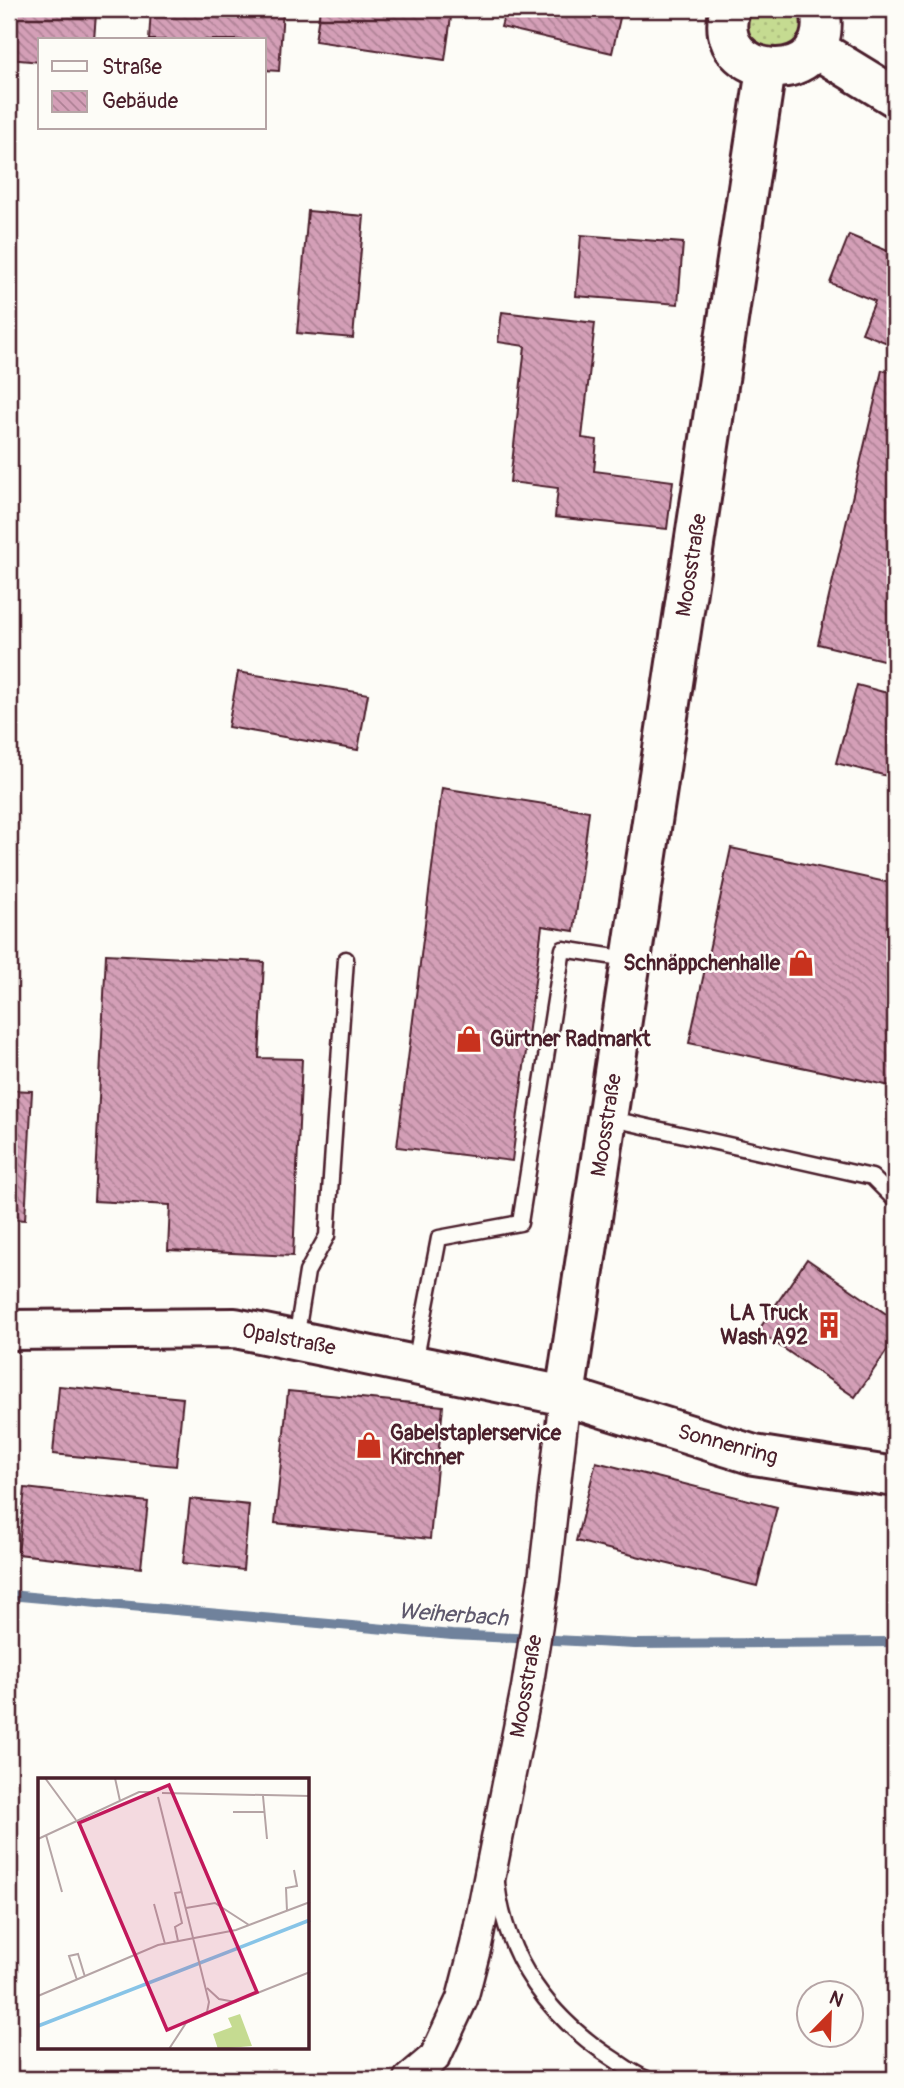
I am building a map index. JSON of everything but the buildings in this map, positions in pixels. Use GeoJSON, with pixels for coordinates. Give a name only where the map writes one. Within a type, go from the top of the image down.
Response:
{"type":"FeatureCollection","features":[{"type":"Feature","properties":{"kind":"street"},"geometry":{"type":"LineString","coordinates":[[730,9],[728,28],[732,42],[752,63],[766,69],[788,68],[799,63],[815,48],[821,34],[820,9]]}},
{"type":"Feature","properties":{"kind":"street"},"geometry":{"type":"LineString","coordinates":[[815,48],[895,97]]}},
{"type":"Feature","properties":{"kind":"street","name":"Moosstraße"},"geometry":{"type":"LineString","coordinates":[[409,2079],[435,2057],[462,1998],[476,1945],[527,1688],[544,1580],[565,1396],[766,69]]}},
{"type":"Feature","properties":{"kind":"street","name":"Opalstraße"},"geometry":{"type":"LineString","coordinates":[[9,1330],[235,1328],[565,1396]]}},
{"type":"Feature","properties":{"kind":"street","name":"Sonnenring"},"geometry":{"type":"LineString","coordinates":[[565,1396],[754,1455],[895,1476]]}},
{"type":"Feature","properties":{"kind":"lane"},"geometry":{"type":"LineString","coordinates":[[415,1365],[439,1238],[520,1223],[563,949],[631,960]]}},
{"type":"Feature","properties":{"kind":"lane"},"geometry":{"type":"LineString","coordinates":[[296,1340],[307,1272],[327,1236],[346,960]]}},
{"type":"Feature","properties":{"kind":"lane"},"geometry":{"type":"LineString","coordinates":[[607,1118],[872,1177],[895,1200]]}},
{"type":"Feature","properties":{"kind":"lane"},"geometry":{"type":"LineString","coordinates":[[494,1858],[506,1929],[520,1962],[552,2010],[597,2049],[647,2079]]}},
{"type":"Feature","properties":{"kind":"green space"},"geometry":{"type":"Polygon","coordinates":[[[748,9],[805,9],[808,31],[786,55],[750,42],[744,22],[748,9]]]}},
{"type":"Feature","properties":{"kind":"waterway","name":"Weiherbach"},"geometry":{"type":"LineString","coordinates":[[9,1595],[452,1635],[635,1644],[895,1642]]}},
{"type":"Feature","properties":{"kind":"place","name":"Schnäppchenhalle"},"geometry":{"type":"Point","coordinates":[801,963]}},
{"type":"Feature","properties":{"kind":"place","name":"Gürtner Radmarkt"},"geometry":{"type":"Point","coordinates":[469,1039]}},
{"type":"Feature","properties":{"kind":"place","name":"LA Truck Wash A92"},"geometry":{"type":"Point","coordinates":[829,1325]}},
{"type":"Feature","properties":{"kind":"place","name":"Gabelstaplerservice Kirchner"},"geometry":{"type":"Point","coordinates":[369,1445]}}]}
